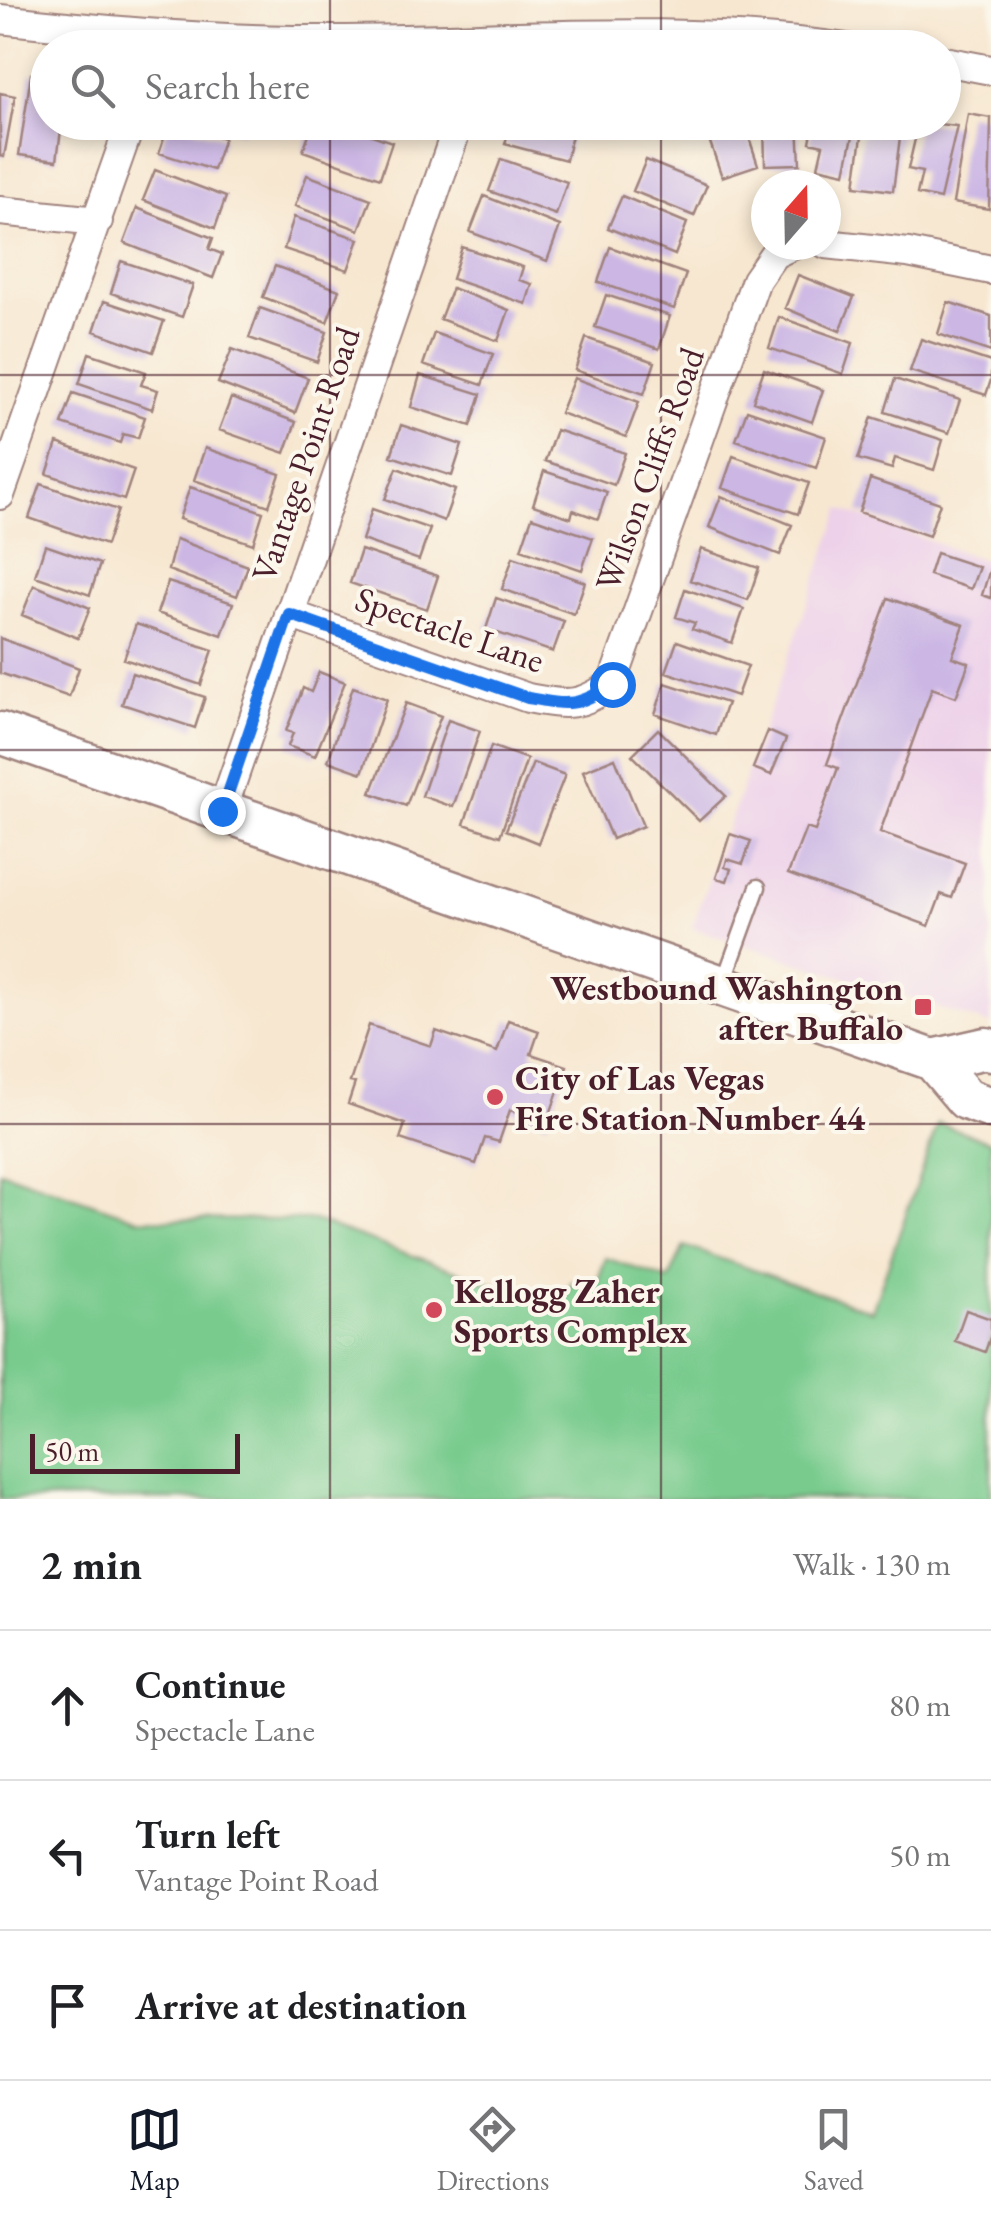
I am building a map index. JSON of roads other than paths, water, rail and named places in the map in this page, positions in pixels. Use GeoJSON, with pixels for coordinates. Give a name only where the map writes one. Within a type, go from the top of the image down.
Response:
{"type":"FeatureCollection","features":[{"type":"Feature","properties":{"kind":"main road"},"geometry":{"type":"LineString","coordinates":[[0,733],[934,1060],[966,1098],[991,1108]]}},
{"type":"Feature","properties":{"kind":"main road"},"geometry":{"type":"LineString","coordinates":[[934,1060],[991,1050]]}},
{"type":"Feature","properties":{"kind":"street"},"geometry":{"type":"LineString","coordinates":[[0,19],[98,30]]}},
{"type":"Feature","properties":{"kind":"street"},"geometry":{"type":"LineString","coordinates":[[961,65],[991,70]]}},
{"type":"Feature","properties":{"kind":"street"},"geometry":{"type":"LineString","coordinates":[[0,496],[124,140]]}},
{"type":"Feature","properties":{"kind":"street","name":"Vantage Point Road"},"geometry":{"type":"LineString","coordinates":[[222,811],[453,140]]}},
{"type":"Feature","properties":{"kind":"street"},"geometry":{"type":"LineString","coordinates":[[0,211],[98,221]]}},
{"type":"Feature","properties":{"kind":"street"},"geometry":{"type":"LineString","coordinates":[[841,245],[908,252],[991,270]]}},
{"type":"Feature","properties":{"kind":"street","name":"Wilson Cliffs Road"},"geometry":{"type":"LineString","coordinates":[[588,701],[612,684],[756,280],[774,260]]}},
{"type":"Feature","properties":{"kind":"street","name":"Spectacle Lane"},"geometry":{"type":"LineString","coordinates":[[289,614],[528,698],[566,705],[588,701]]}},
{"type":"Feature","properties":{"kind":"lane"},"geometry":{"type":"LineString","coordinates":[[722,985],[758,887]]}},
{"type":"Feature","properties":{"kind":"place","name":"Westbound Washington after Buffalo"},"geometry":{"type":"Point","coordinates":[923,1007]}},
{"type":"Feature","properties":{"kind":"place","name":"City of Las Vegas Fire Station Number 44"},"geometry":{"type":"Point","coordinates":[495,1097]}},
{"type":"Feature","properties":{"kind":"place","name":"Kellogg Zaher Sports Complex"},"geometry":{"type":"Point","coordinates":[434,1310]}}]}
